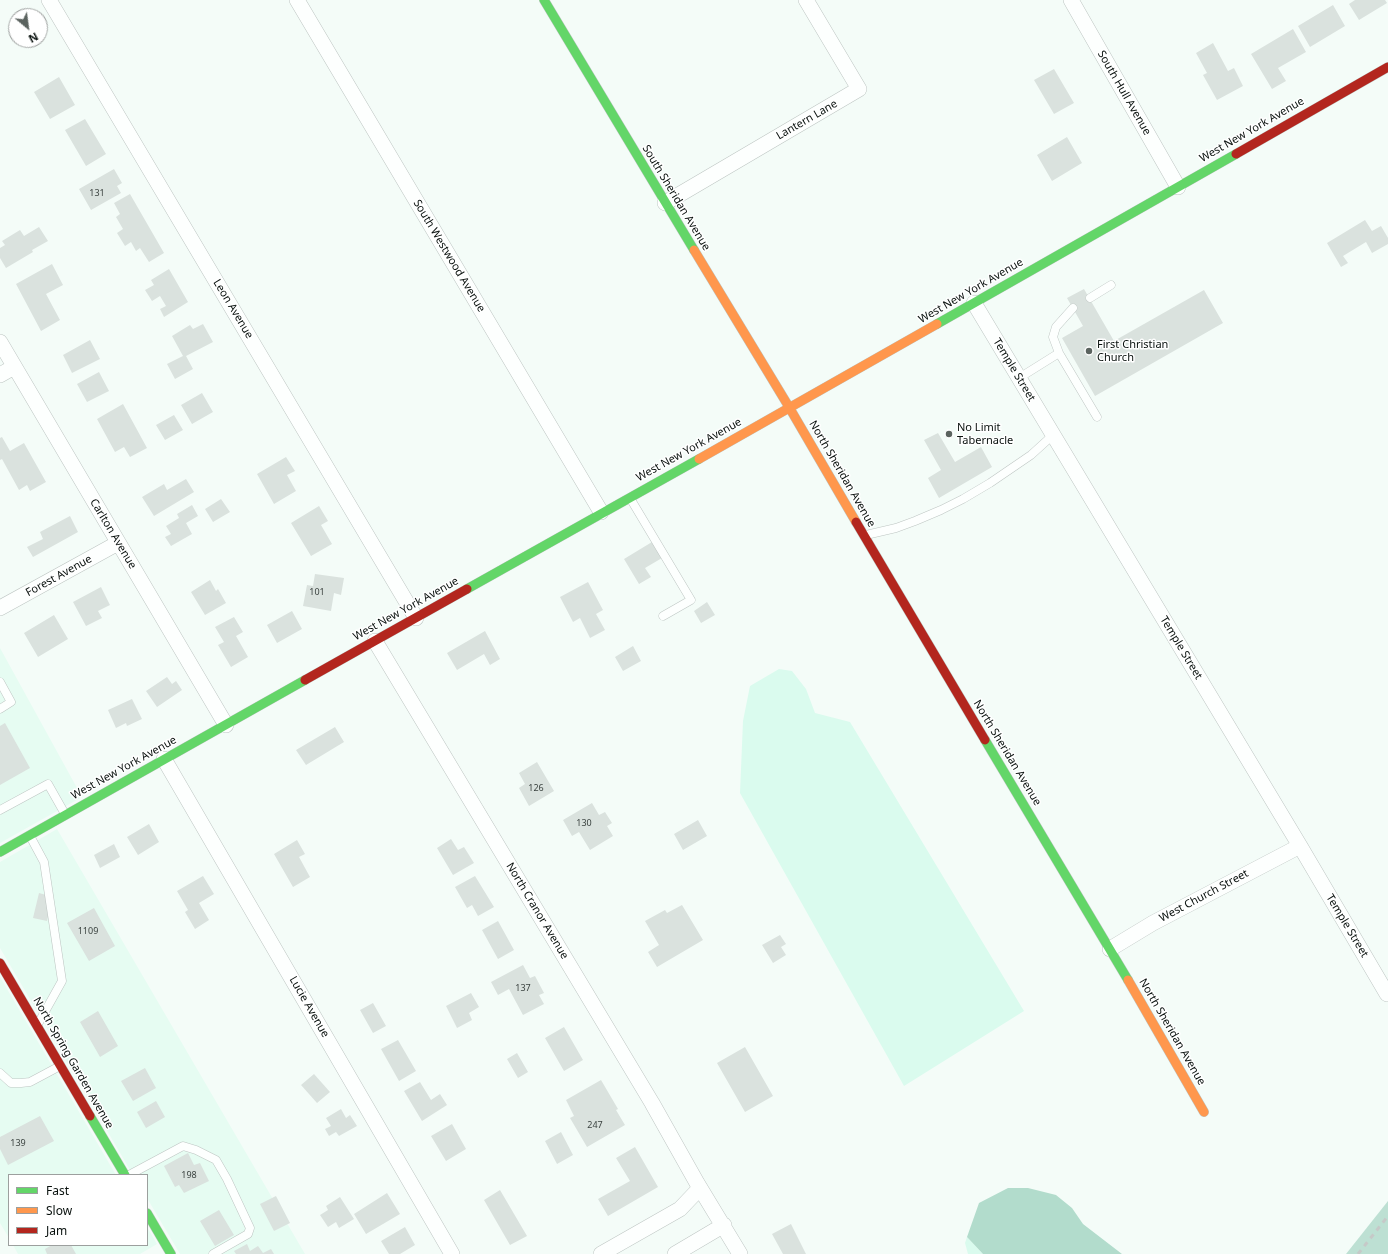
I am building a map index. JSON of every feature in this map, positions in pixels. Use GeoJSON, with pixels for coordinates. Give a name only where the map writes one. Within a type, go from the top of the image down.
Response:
{"type":"FeatureCollection","features":[{"type":"Feature","properties":{"kind":"main road","name":"South Sheridan Avenue"},"geometry":{"type":"LineString","coordinates":[[544,0],[665,204],[789,407]]}},
{"type":"Feature","properties":{"kind":"main road","name":"West New York Avenue"},"geometry":{"type":"LineString","coordinates":[[0,852],[974,303],[1388,67]]}},
{"type":"Feature","properties":{"kind":"main road","name":"North Sheridan Avenue"},"geometry":{"type":"LineString","coordinates":[[789,407],[1110,949],[1204,1112]]}},
{"type":"Feature","properties":{"kind":"main road","name":"North Spring Garden Avenue"},"geometry":{"type":"LineString","coordinates":[[0,962],[124,1174]]}},
{"type":"Feature","properties":{"kind":"main road"},"geometry":{"type":"LineString","coordinates":[[148,1215],[165,1252]]}},
{"type":"Feature","properties":{"kind":"street","name":"Leon Avenue"},"geometry":{"type":"LineString","coordinates":[[49,0],[416,618]]}},
{"type":"Feature","properties":{"kind":"street","name":"South Westwood Avenue"},"geometry":{"type":"LineString","coordinates":[[297,0],[601,512]]}},
{"type":"Feature","properties":{"kind":"street","name":"Lantern Lane"},"geometry":{"type":"LineString","coordinates":[[665,204],[859,89],[806,0]]}},
{"type":"Feature","properties":{"kind":"street","name":"South Hull Avenue"},"geometry":{"type":"LineString","coordinates":[[1071,0],[1178,187]]}},
{"type":"Feature","properties":{"kind":"street","name":"Temple Street"},"geometry":{"type":"LineString","coordinates":[[974,303],[1300,846],[1387,994]]}},
{"type":"Feature","properties":{"kind":"street","name":"Carlton Avenue"},"geometry":{"type":"LineString","coordinates":[[0,342],[226,725]]}},
{"type":"Feature","properties":{"kind":"street"},"geometry":{"type":"LineString","coordinates":[[0,374],[14,367]]}},
{"type":"Feature","properties":{"kind":"street","name":"Forest Avenue"},"geometry":{"type":"LineString","coordinates":[[0,608],[118,543]]}},
{"type":"Feature","properties":{"kind":"street","name":"North Cranor Avenue"},"geometry":{"type":"LineString","coordinates":[[375,641],[652,1103],[740,1254]]}},
{"type":"Feature","properties":{"kind":"street","name":"Lucie Avenue"},"geometry":{"type":"LineString","coordinates":[[164,760],[452,1254]]}},
{"type":"Feature","properties":{"kind":"street","name":"West Church Street"},"geometry":{"type":"LineString","coordinates":[[1110,949],[1153,923],[1300,846]]}},
{"type":"Feature","properties":{"kind":"street"},"geometry":{"type":"LineString","coordinates":[[601,1254],[680,1209],[699,1186]]}},
{"type":"Feature","properties":{"kind":"street"},"geometry":{"type":"LineString","coordinates":[[674,1254],[724,1225]]}},
{"type":"Feature","properties":{"kind":"lane"},"geometry":{"type":"LineString","coordinates":[[1090,298],[1111,285]]}},
{"type":"Feature","properties":{"kind":"lane"},"geometry":{"type":"LineString","coordinates":[[1072,308],[1056,327],[1053,337],[1059,353],[1097,417]]}},
{"type":"Feature","properties":{"kind":"lane"},"geometry":{"type":"LineString","coordinates":[[1019,378],[1059,353]]}},
{"type":"Feature","properties":{"kind":"lane"},"geometry":{"type":"LineString","coordinates":[[864,535],[896,528],[947,508],[990,483],[1031,455],[1053,435]]}},
{"type":"Feature","properties":{"kind":"lane"},"geometry":{"type":"LineString","coordinates":[[629,497],[691,600],[663,616]]}},
{"type":"Feature","properties":{"kind":"lane"},"geometry":{"type":"LineString","coordinates":[[0,682],[11,702],[0,708]]}},
{"type":"Feature","properties":{"kind":"lane"},"geometry":{"type":"LineString","coordinates":[[0,810],[48,784],[66,815]]}},
{"type":"Feature","properties":{"kind":"lane"},"geometry":{"type":"LineString","coordinates":[[30,835],[44,862],[62,982],[37,1026]]}},
{"type":"Feature","properties":{"kind":"lane"},"geometry":{"type":"LineString","coordinates":[[0,1073],[11,1083],[30,1082],[61,1066]]}},
{"type":"Feature","properties":{"kind":"lane"},"geometry":{"type":"LineString","coordinates":[[131,1174],[183,1146],[196,1150],[216,1160],[227,1179],[250,1228],[248,1234],[213,1254]]}},
{"type":"Feature","properties":{"kind":"shaded area"},"geometry":{"type":"Polygon","coordinates":[[[0,648],[82,797],[0,843],[0,648]]]}},
{"type":"Feature","properties":{"kind":"shaded area"},"geometry":{"type":"Polygon","coordinates":[[[779,669],[792,671],[806,689],[815,713],[850,722],[1024,1011],[904,1086],[740,793],[743,721],[750,686],[779,669]]]}},
{"type":"Feature","properties":{"kind":"shaded area"},"geometry":{"type":"Polygon","coordinates":[[[57,829],[305,1254],[180,1254],[148,1200],[148,1174],[132,1174],[0,948],[0,862],[57,829]]]}},
{"type":"Feature","properties":{"kind":"shaded area"},"geometry":{"type":"Polygon","coordinates":[[[0,977],[115,1174],[8,1174],[8,1236],[0,1223],[0,977]]]}},
{"type":"Feature","properties":{"kind":"shaded area"},"geometry":{"type":"Polygon","coordinates":[[[1008,1188],[1028,1188],[1056,1195],[1072,1208],[1083,1224],[1122,1254],[983,1254],[967,1237],[979,1203],[1008,1188]]]}},
{"type":"Feature","properties":{"kind":"shaded area"},"geometry":{"type":"Polygon","coordinates":[[[1388,1201],[1388,1254],[1346,1254],[1388,1201]]]}},
{"type":"Feature","properties":{"kind":"shaded area"},"geometry":{"type":"Polygon","coordinates":[[[148,1229],[157,1244],[140,1254],[18,1254],[14,1246],[148,1246],[148,1229]]]}},
{"type":"Feature","properties":{"kind":"shaded area"},"geometry":{"type":"Polygon","coordinates":[[[967,1237],[983,1254],[968,1254],[965,1243],[967,1237]]]}},
{"type":"Feature","properties":{"kind":"building"},"geometry":{"type":"Polygon","coordinates":[[[1355,0],[1385,0],[1387,3],[1359,20],[1349,4],[1355,0]]]}},
{"type":"Feature","properties":{"kind":"building"},"geometry":{"type":"Polygon","coordinates":[[[1333,5],[1345,26],[1310,47],[1298,26],[1333,5]]]}},
{"type":"Feature","properties":{"kind":"building"},"geometry":{"type":"Polygon","coordinates":[[[1293,29],[1306,52],[1278,68],[1286,81],[1272,89],[1251,54],[1293,29]]]}},
{"type":"Feature","properties":{"kind":"building"},"geometry":{"type":"Polygon","coordinates":[[[1213,43],[1228,71],[1234,68],[1243,86],[1217,100],[1203,75],[1207,73],[1196,53],[1213,43]]]}},
{"type":"Feature","properties":{"kind":"building"},"geometry":{"type":"Polygon","coordinates":[[[1054,69],[1074,103],[1054,114],[1034,80],[1054,69]]]}},
{"type":"Feature","properties":{"kind":"building"},"geometry":{"type":"Polygon","coordinates":[[[59,77],[75,105],[50,119],[34,92],[59,77]]]}},
{"type":"Feature","properties":{"kind":"building"},"geometry":{"type":"Polygon","coordinates":[[[85,119],[106,154],[86,166],[65,130],[85,119]]]}},
{"type":"Feature","properties":{"kind":"building"},"geometry":{"type":"Polygon","coordinates":[[[1067,137],[1082,163],[1052,181],[1037,155],[1067,137]]]}},
{"type":"Feature","properties":{"kind":"building"},"geometry":{"type":"Polygon","coordinates":[[[114,169],[122,183],[117,186],[121,193],[91,210],[79,189],[114,169]]]}},
{"type":"Feature","properties":{"kind":"building"},"geometry":{"type":"Polygon","coordinates":[[[130,194],[164,253],[149,262],[140,248],[136,251],[131,242],[125,246],[117,233],[123,229],[116,217],[120,214],[114,203],[130,194]]]}},
{"type":"Feature","properties":{"kind":"building"},"geometry":{"type":"Polygon","coordinates":[[[1365,220],[1372,231],[1381,226],[1388,238],[1388,244],[1372,253],[1366,242],[1343,256],[1348,263],[1341,267],[1327,243],[1365,220]]]}},
{"type":"Feature","properties":{"kind":"building"},"geometry":{"type":"Polygon","coordinates":[[[39,227],[48,241],[6,268],[0,258],[0,248],[5,245],[2,241],[20,230],[24,236],[39,227]]]}},
{"type":"Feature","properties":{"kind":"building"},"geometry":{"type":"Polygon","coordinates":[[[52,264],[63,285],[46,294],[60,320],[41,331],[16,284],[52,264]]]}},
{"type":"Feature","properties":{"kind":"building"},"geometry":{"type":"Polygon","coordinates":[[[169,269],[188,302],[164,317],[160,309],[166,306],[160,296],[152,301],[145,290],[154,285],[151,280],[169,269]]]}},
{"type":"Feature","properties":{"kind":"building"},"geometry":{"type":"Polygon","coordinates":[[[1084,289],[1114,341],[1204,290],[1223,323],[1095,396],[1062,338],[1083,326],[1067,298],[1084,289]]]}},
{"type":"Feature","properties":{"kind":"building"},"geometry":{"type":"Polygon","coordinates":[[[203,324],[213,342],[186,356],[193,369],[175,379],[167,364],[183,356],[172,336],[190,325],[193,329],[203,324]]]}},
{"type":"Feature","properties":{"kind":"building"},"geometry":{"type":"Polygon","coordinates":[[[90,340],[100,359],[72,373],[63,355],[90,340]]]}},
{"type":"Feature","properties":{"kind":"building"},"geometry":{"type":"Polygon","coordinates":[[[99,372],[109,391],[87,402],[77,384],[99,372]]]}},
{"type":"Feature","properties":{"kind":"building"},"geometry":{"type":"Polygon","coordinates":[[[202,393],[213,412],[192,424],[181,405],[202,393]]]}},
{"type":"Feature","properties":{"kind":"building"},"geometry":{"type":"Polygon","coordinates":[[[123,404],[147,448],[130,457],[124,447],[115,452],[97,419],[123,404]]]}},
{"type":"Feature","properties":{"kind":"building"},"geometry":{"type":"Polygon","coordinates":[[[174,415],[183,430],[165,440],[156,425],[174,415]]]}},
{"type":"Feature","properties":{"kind":"building"},"geometry":{"type":"Polygon","coordinates":[[[938,433],[955,462],[981,447],[992,467],[939,498],[928,478],[941,470],[924,440],[938,433]]]}},
{"type":"Feature","properties":{"kind":"building"},"geometry":{"type":"Polygon","coordinates":[[[2,437],[10,451],[24,443],[46,482],[30,491],[27,485],[19,490],[2,459],[0,460],[0,438],[2,437]]]}},
{"type":"Feature","properties":{"kind":"building"},"geometry":{"type":"Polygon","coordinates":[[[286,457],[295,471],[287,475],[296,491],[274,504],[257,474],[286,457]]]}},
{"type":"Feature","properties":{"kind":"building"},"geometry":{"type":"Polygon","coordinates":[[[186,479],[194,492],[154,516],[142,497],[164,484],[167,490],[186,479]]]}},
{"type":"Feature","properties":{"kind":"building"},"geometry":{"type":"Polygon","coordinates":[[[221,499],[230,512],[213,522],[205,509],[221,499]]]}},
{"type":"Feature","properties":{"kind":"building"},"geometry":{"type":"Polygon","coordinates":[[[192,505],[198,516],[186,523],[192,534],[171,546],[165,537],[171,534],[166,526],[179,518],[177,514],[192,505]]]}},
{"type":"Feature","properties":{"kind":"building"},"geometry":{"type":"Polygon","coordinates":[[[319,506],[328,521],[321,525],[332,544],[311,556],[291,523],[319,506]]]}},
{"type":"Feature","properties":{"kind":"building"},"geometry":{"type":"Polygon","coordinates":[[[70,516],[78,532],[33,557],[27,547],[43,539],[40,532],[70,516]]]}},
{"type":"Feature","properties":{"kind":"building"},"geometry":{"type":"Polygon","coordinates":[[[652,542],[662,558],[645,568],[651,577],[639,584],[624,559],[652,542]]]}},
{"type":"Feature","properties":{"kind":"building"},"geometry":{"type":"Polygon","coordinates":[[[315,574],[344,578],[341,595],[334,593],[331,611],[303,606],[307,585],[313,586],[315,574]]]}},
{"type":"Feature","properties":{"kind":"building"},"geometry":{"type":"Polygon","coordinates":[[[210,580],[216,591],[218,589],[226,603],[205,615],[191,592],[210,580]]]}},
{"type":"Feature","properties":{"kind":"building"},"geometry":{"type":"Polygon","coordinates":[[[588,582],[603,610],[596,614],[605,630],[590,638],[580,618],[573,622],[560,597],[588,582]]]}},
{"type":"Feature","properties":{"kind":"building"},"geometry":{"type":"Polygon","coordinates":[[[101,587],[110,605],[98,611],[102,618],[86,626],[73,602],[101,587]]]}},
{"type":"Feature","properties":{"kind":"building"},"geometry":{"type":"Polygon","coordinates":[[[707,602],[715,615],[701,623],[694,611],[707,602]]]}},
{"type":"Feature","properties":{"kind":"building"},"geometry":{"type":"Polygon","coordinates":[[[292,611],[302,629],[277,643],[267,625],[292,611]]]}},
{"type":"Feature","properties":{"kind":"building"},"geometry":{"type":"Polygon","coordinates":[[[54,615],[68,639],[38,657],[24,633],[54,615]]]}},
{"type":"Feature","properties":{"kind":"building"},"geometry":{"type":"Polygon","coordinates":[[[234,617],[243,632],[236,636],[248,657],[231,667],[218,645],[224,642],[215,627],[234,617]]]}},
{"type":"Feature","properties":{"kind":"building"},"geometry":{"type":"Polygon","coordinates":[[[485,631],[500,659],[490,665],[484,654],[457,670],[447,653],[485,631]]]}},
{"type":"Feature","properties":{"kind":"building"},"geometry":{"type":"Polygon","coordinates":[[[633,646],[641,661],[623,671],[615,657],[633,646]]]}},
{"type":"Feature","properties":{"kind":"building"},"geometry":{"type":"Polygon","coordinates":[[[167,677],[172,684],[176,681],[182,690],[157,707],[146,691],[167,677]]]}},
{"type":"Feature","properties":{"kind":"building"},"geometry":{"type":"Polygon","coordinates":[[[132,699],[142,719],[127,726],[126,723],[116,728],[108,710],[132,699]]]}},
{"type":"Feature","properties":{"kind":"building"},"geometry":{"type":"Polygon","coordinates":[[[5,723],[30,768],[0,785],[0,726],[5,723]]]}},
{"type":"Feature","properties":{"kind":"building"},"geometry":{"type":"Polygon","coordinates":[[[335,727],[344,742],[306,765],[296,750],[335,727]]]}},
{"type":"Feature","properties":{"kind":"building"},"geometry":{"type":"Polygon","coordinates":[[[537,762],[554,791],[529,806],[519,788],[525,784],[519,773],[537,762]]]}},
{"type":"Feature","properties":{"kind":"building"},"geometry":{"type":"Polygon","coordinates":[[[592,803],[599,815],[605,812],[612,823],[607,826],[613,836],[590,850],[579,832],[572,836],[563,820],[592,803]]]}},
{"type":"Feature","properties":{"kind":"building"},"geometry":{"type":"Polygon","coordinates":[[[698,820],[707,836],[683,850],[674,834],[698,820]]]}},
{"type":"Feature","properties":{"kind":"building"},"geometry":{"type":"Polygon","coordinates":[[[149,824],[159,842],[138,855],[127,837],[149,824]]]}},
{"type":"Feature","properties":{"kind":"building"},"geometry":{"type":"Polygon","coordinates":[[[451,839],[458,850],[464,847],[474,863],[453,875],[437,848],[451,839]]]}},
{"type":"Feature","properties":{"kind":"building"},"geometry":{"type":"Polygon","coordinates":[[[297,840],[305,854],[299,857],[310,877],[293,887],[274,854],[297,840]]]}},
{"type":"Feature","properties":{"kind":"building"},"geometry":{"type":"Polygon","coordinates":[[[114,844],[120,857],[100,868],[94,855],[114,844]]]}},
{"type":"Feature","properties":{"kind":"building"},"geometry":{"type":"Polygon","coordinates":[[[203,876],[214,894],[199,903],[209,920],[195,929],[185,912],[188,910],[177,891],[203,876]]]}},
{"type":"Feature","properties":{"kind":"building"},"geometry":{"type":"Polygon","coordinates":[[[475,876],[494,907],[478,916],[472,905],[467,908],[455,887],[475,876]]]}},
{"type":"Feature","properties":{"kind":"building"},"geometry":{"type":"Polygon","coordinates":[[[39,893],[53,897],[47,921],[33,918],[39,893]]]}},
{"type":"Feature","properties":{"kind":"building"},"geometry":{"type":"Polygon","coordinates":[[[682,905],[703,940],[657,967],[648,952],[659,945],[645,921],[665,910],[667,913],[682,905]]]}},
{"type":"Feature","properties":{"kind":"building"},"geometry":{"type":"Polygon","coordinates":[[[94,908],[115,946],[89,961],[67,923],[94,908]]]}},
{"type":"Feature","properties":{"kind":"building"},"geometry":{"type":"Polygon","coordinates":[[[498,921],[514,950],[498,959],[482,930],[498,921]]]}},
{"type":"Feature","properties":{"kind":"building"},"geometry":{"type":"Polygon","coordinates":[[[780,935],[786,944],[781,947],[786,955],[773,963],[762,945],[780,935]]]}},
{"type":"Feature","properties":{"kind":"building"},"geometry":{"type":"Polygon","coordinates":[[[523,965],[530,978],[535,976],[544,993],[539,995],[544,1004],[523,1015],[509,989],[498,995],[491,982],[523,965]]]}},
{"type":"Feature","properties":{"kind":"building"},"geometry":{"type":"Polygon","coordinates":[[[471,993],[479,1007],[469,1013],[472,1020],[457,1028],[446,1006],[471,993]]]}},
{"type":"Feature","properties":{"kind":"building"},"geometry":{"type":"Polygon","coordinates":[[[373,1003],[386,1026],[373,1033],[360,1010],[373,1003]]]}},
{"type":"Feature","properties":{"kind":"building"},"geometry":{"type":"Polygon","coordinates":[[[98,1011],[118,1046],[100,1057],[80,1022],[98,1011]]]}},
{"type":"Feature","properties":{"kind":"building"},"geometry":{"type":"Polygon","coordinates":[[[564,1027],[583,1060],[564,1071],[545,1038],[564,1027]]]}},
{"type":"Feature","properties":{"kind":"building"},"geometry":{"type":"Polygon","coordinates":[[[398,1040],[416,1071],[399,1081],[381,1049],[398,1040]]]}},
{"type":"Feature","properties":{"kind":"building"},"geometry":{"type":"Polygon","coordinates":[[[745,1047],[773,1096],[745,1112],[717,1063],[745,1047]]]}},
{"type":"Feature","properties":{"kind":"building"},"geometry":{"type":"Polygon","coordinates":[[[517,1053],[528,1072],[518,1078],[507,1059],[517,1053]]]}},
{"type":"Feature","properties":{"kind":"building"},"geometry":{"type":"Polygon","coordinates":[[[145,1068],[156,1088],[133,1101],[121,1081],[145,1068]]]}},
{"type":"Feature","properties":{"kind":"building"},"geometry":{"type":"Polygon","coordinates":[[[314,1074],[330,1092],[317,1103],[301,1085],[314,1074]]]}},
{"type":"Feature","properties":{"kind":"building"},"geometry":{"type":"Polygon","coordinates":[[[601,1080],[618,1109],[616,1110],[625,1125],[587,1147],[570,1118],[574,1116],[566,1100],[601,1080]]]}},
{"type":"Feature","properties":{"kind":"building"},"geometry":{"type":"Polygon","coordinates":[[[420,1082],[431,1100],[440,1094],[447,1105],[422,1121],[404,1091],[420,1082]]]}},
{"type":"Feature","properties":{"kind":"building"},"geometry":{"type":"Polygon","coordinates":[[[156,1101],[165,1117],[146,1128],[137,1112],[156,1101]]]}},
{"type":"Feature","properties":{"kind":"building"},"geometry":{"type":"Polygon","coordinates":[[[341,1109],[346,1118],[350,1115],[357,1126],[339,1136],[336,1132],[329,1136],[325,1129],[331,1126],[326,1118],[341,1109]]]}},
{"type":"Feature","properties":{"kind":"building"},"geometry":{"type":"Polygon","coordinates":[[[40,1116],[54,1141],[8,1165],[0,1149],[0,1137],[40,1116]]]}},
{"type":"Feature","properties":{"kind":"building"},"geometry":{"type":"Polygon","coordinates":[[[452,1124],[466,1149],[446,1161],[431,1136],[452,1124]]]}},
{"type":"Feature","properties":{"kind":"building"},"geometry":{"type":"Polygon","coordinates":[[[561,1132],[573,1155],[557,1164],[545,1141],[561,1132]]]}},
{"type":"Feature","properties":{"kind":"building"},"geometry":{"type":"Polygon","coordinates":[[[635,1147],[658,1187],[608,1216],[598,1199],[630,1181],[616,1158],[635,1147]]]}},
{"type":"Feature","properties":{"kind":"building"},"geometry":{"type":"Polygon","coordinates":[[[188,1153],[194,1165],[200,1163],[209,1181],[184,1193],[179,1185],[175,1187],[164,1166],[188,1153]]]}},
{"type":"Feature","properties":{"kind":"building"},"geometry":{"type":"Polygon","coordinates":[[[500,1190],[527,1236],[510,1245],[484,1200],[500,1190]]]}},
{"type":"Feature","properties":{"kind":"building"},"geometry":{"type":"Polygon","coordinates":[[[387,1193],[400,1214],[366,1234],[354,1214],[387,1193]]]}},
{"type":"Feature","properties":{"kind":"building"},"geometry":{"type":"Polygon","coordinates":[[[276,1196],[290,1223],[274,1231],[260,1204],[276,1196]]]}},
{"type":"Feature","properties":{"kind":"building"},"geometry":{"type":"Polygon","coordinates":[[[340,1197],[354,1219],[339,1228],[336,1222],[328,1227],[320,1215],[328,1210],[326,1206],[340,1197]]]}},
{"type":"Feature","properties":{"kind":"building"},"geometry":{"type":"Polygon","coordinates":[[[219,1210],[234,1235],[215,1246],[200,1221],[219,1210]]]}},
{"type":"Feature","properties":{"kind":"building"},"geometry":{"type":"Polygon","coordinates":[[[791,1224],[806,1254],[783,1254],[772,1234],[791,1224]]]}},
{"type":"Feature","properties":{"kind":"building"},"geometry":{"type":"Polygon","coordinates":[[[405,1227],[415,1245],[400,1254],[389,1254],[381,1241],[405,1227]]]}},
{"type":"Feature","properties":{"kind":"building"},"geometry":{"type":"Polygon","coordinates":[[[247,1244],[250,1251],[258,1246],[263,1253],[271,1249],[274,1254],[236,1254],[234,1251],[247,1244]]]}},
{"type":"Feature","properties":{"kind":"building"},"geometry":{"type":"Polygon","coordinates":[[[50,1246],[72,1246],[76,1254],[47,1254],[45,1249],[50,1246]]]}},
{"type":"Feature","properties":{"kind":"railway"},"geometry":{"type":"LineString","coordinates":[[1358,1254],[1388,1216]]}},
{"type":"Feature","properties":{"kind":"traffic: fast"},"geometry":{"type":"LineString","coordinates":[[544,0],[694,250]]}},
{"type":"Feature","properties":{"kind":"traffic: fast"},"geometry":{"type":"LineString","coordinates":[[937,324],[1236,154]]}},
{"type":"Feature","properties":{"kind":"traffic: fast"},"geometry":{"type":"LineString","coordinates":[[467,589],[699,459]]}},
{"type":"Feature","properties":{"kind":"traffic: fast"},"geometry":{"type":"LineString","coordinates":[[0,852],[305,680]]}},
{"type":"Feature","properties":{"kind":"traffic: fast"},"geometry":{"type":"LineString","coordinates":[[985,740],[1128,980]]}},
{"type":"Feature","properties":{"kind":"traffic: fast"},"geometry":{"type":"LineString","coordinates":[[90,1116],[124,1174]]}},
{"type":"Feature","properties":{"kind":"traffic: fast"},"geometry":{"type":"LineString","coordinates":[[148,1215],[171,1254]]}},
{"type":"Feature","properties":{"kind":"traffic: slow"},"geometry":{"type":"LineString","coordinates":[[694,250],[789,407],[856,522]]}},
{"type":"Feature","properties":{"kind":"traffic: slow"},"geometry":{"type":"LineString","coordinates":[[699,459],[937,324]]}},
{"type":"Feature","properties":{"kind":"traffic: slow"},"geometry":{"type":"LineString","coordinates":[[1128,980],[1204,1112]]}},
{"type":"Feature","properties":{"kind":"traffic: jam"},"geometry":{"type":"LineString","coordinates":[[1236,154],[1388,67]]}},
{"type":"Feature","properties":{"kind":"traffic: jam"},"geometry":{"type":"LineString","coordinates":[[856,522],[985,740]]}},
{"type":"Feature","properties":{"kind":"traffic: jam"},"geometry":{"type":"LineString","coordinates":[[305,680],[467,589]]}},
{"type":"Feature","properties":{"kind":"traffic: jam"},"geometry":{"type":"LineString","coordinates":[[0,963],[90,1116]]}},
{"type":"Feature","properties":{"kind":"place","name":"First Christian Church"},"geometry":{"type":"Point","coordinates":[1089,351]}},
{"type":"Feature","properties":{"kind":"place","name":"No Limit Tabernacle"},"geometry":{"type":"Point","coordinates":[949,434]}}]}
